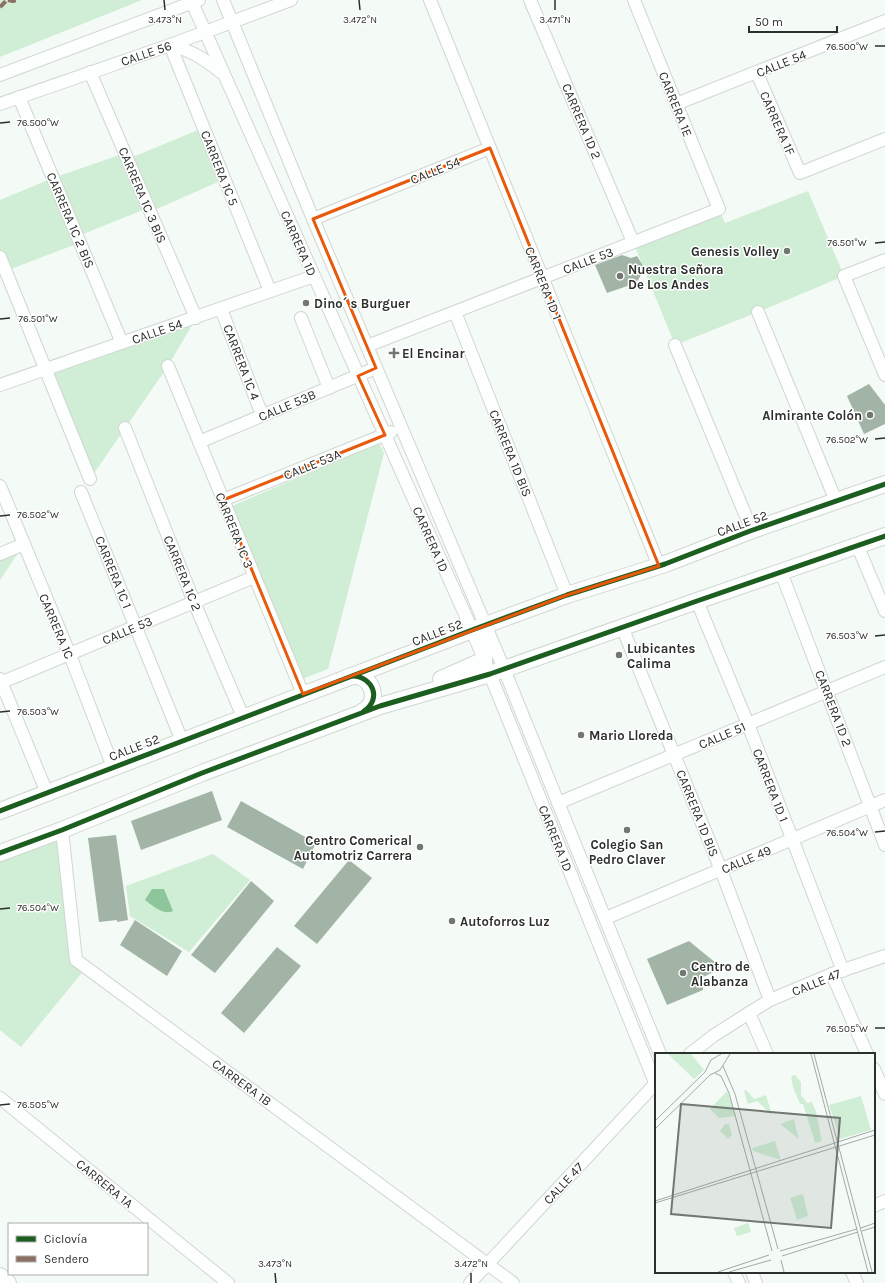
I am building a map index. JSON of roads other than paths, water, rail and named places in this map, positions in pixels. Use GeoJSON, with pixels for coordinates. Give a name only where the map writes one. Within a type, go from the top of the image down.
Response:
{"type":"FeatureCollection","features":[{"type":"Feature","properties":{"kind":"main road","name":"CALLE 52"},"geometry":{"type":"LineString","coordinates":[[0,811],[346,677],[567,595],[659,566],[885,484]]}},
{"type":"Feature","properties":{"kind":"main road"},"geometry":{"type":"LineString","coordinates":[[0,853],[62,830],[202,773],[380,706],[492,668],[622,627],[697,600],[858,547],[885,536]]}},
{"type":"Feature","properties":{"kind":"main road"},"geometry":{"type":"LineString","coordinates":[[478,628],[492,668]]}},
{"type":"Feature","properties":{"kind":"main road"},"geometry":{"type":"LineString","coordinates":[[346,677],[352,676],[363,678],[371,685],[374,696],[372,702],[370,707],[361,713]]}},
{"type":"Feature","properties":{"kind":"main road"},"geometry":{"type":"LineString","coordinates":[[0,1276],[8,1283]]}},
{"type":"Feature","properties":{"kind":"street"},"geometry":{"type":"LineString","coordinates":[[156,15],[167,0]]}},
{"type":"Feature","properties":{"kind":"street","name":"CARRERA 1D"},"geometry":{"type":"LineString","coordinates":[[223,0],[401,428],[492,668],[655,1081]]}},
{"type":"Feature","properties":{"kind":"street","name":"CALLE 56"},"geometry":{"type":"LineString","coordinates":[[0,104],[170,45],[204,31],[292,0]]}},
{"type":"Feature","properties":{"kind":"street","name":"CARRERA 1D 1"},"geometry":{"type":"LineString","coordinates":[[430,0],[659,566]]}},
{"type":"Feature","properties":{"kind":"street","name":"CARRERA 1D 2"},"geometry":{"type":"LineString","coordinates":[[530,0],[633,242]]}},
{"type":"Feature","properties":{"kind":"street"},"geometry":{"type":"LineString","coordinates":[[0,75],[194,1]]}},
{"type":"Feature","properties":{"kind":"street","name":"CARRERA 1D"},"geometry":{"type":"LineString","coordinates":[[194,1],[204,31],[358,376],[478,628]]}},
{"type":"Feature","properties":{"kind":"street","name":"CARRERA 1E"},"geometry":{"type":"LineString","coordinates":[[637,1],[676,104],[719,209]]}},
{"type":"Feature","properties":{"kind":"street","name":"CALLE 54"},"geometry":{"type":"LineString","coordinates":[[676,104],[885,21]]}},
{"type":"Feature","properties":{"kind":"street"},"geometry":{"type":"LineString","coordinates":[[170,45],[183,48],[196,54],[224,74]]}},
{"type":"Feature","properties":{"kind":"street","name":"CARRERA 1C 5"},"geometry":{"type":"LineString","coordinates":[[170,45],[270,291]]}},
{"type":"Feature","properties":{"kind":"street","name":"CARRERA 1C 3 BIS"},"geometry":{"type":"LineString","coordinates":[[90,72],[196,318]]}},
{"type":"Feature","properties":{"kind":"street","name":"CARRERA 1F"},"geometry":{"type":"LineString","coordinates":[[757,73],[800,173],[885,139]]}},
{"type":"Feature","properties":{"kind":"street","name":"CARRERA 1C 2 BIS"},"geometry":{"type":"LineString","coordinates":[[19,97],[122,343]]}},
{"type":"Feature","properties":{"kind":"street","name":"CALLE 54"},"geometry":{"type":"LineString","coordinates":[[313,219],[490,148]]}},
{"type":"Feature","properties":{"kind":"street","name":"CALLE 53"},"geometry":{"type":"LineString","coordinates":[[367,346],[719,209]]}},
{"type":"Feature","properties":{"kind":"street"},"geometry":{"type":"LineString","coordinates":[[0,257],[90,480]]}},
{"type":"Feature","properties":{"kind":"street"},"geometry":{"type":"LineString","coordinates":[[885,260],[844,276],[885,375]]}},
{"type":"Feature","properties":{"kind":"street","name":"CALLE 54"},"geometry":{"type":"LineString","coordinates":[[0,386],[314,276]]}},
{"type":"Feature","properties":{"kind":"street","name":"CARRERA 1C 4"},"geometry":{"type":"LineString","coordinates":[[221,309],[262,415]]}},
{"type":"Feature","properties":{"kind":"street","name":"CARRERA 1D BIS"},"geometry":{"type":"LineString","coordinates":[[455,312],[567,595]]}},
{"type":"Feature","properties":{"kind":"street"},"geometry":{"type":"LineString","coordinates":[[758,312],[836,501]]}},
{"type":"Feature","properties":{"kind":"street"},"geometry":{"type":"LineString","coordinates":[[301,318],[329,388]]}},
{"type":"Feature","properties":{"kind":"street"},"geometry":{"type":"LineString","coordinates":[[675,345],[752,531]]}},
{"type":"Feature","properties":{"kind":"street","name":"CARRERA 1C 3"},"geometry":{"type":"LineString","coordinates":[[168,366],[303,694]]}},
{"type":"Feature","properties":{"kind":"street","name":"CALLE 53B"},"geometry":{"type":"LineString","coordinates":[[199,442],[376,368]]}},
{"type":"Feature","properties":{"kind":"street","name":"CARRERA 1C 2"},"geometry":{"type":"LineString","coordinates":[[125,428],[194,602],[243,717]]}},
{"type":"Feature","properties":{"kind":"street","name":"CALLE 53A"},"geometry":{"type":"LineString","coordinates":[[223,500],[401,428]]}},
{"type":"Feature","properties":{"kind":"street","name":"CARRERA 1C"},"geometry":{"type":"LineString","coordinates":[[0,486],[70,655],[113,767]]}},
{"type":"Feature","properties":{"kind":"street","name":"CARRERA 1C 1"},"geometry":{"type":"LineString","coordinates":[[81,492],[182,741]]}},
{"type":"Feature","properties":{"kind":"street"},"geometry":{"type":"LineString","coordinates":[[0,554],[24,544]]}},
{"type":"Feature","properties":{"kind":"street"},"geometry":{"type":"LineString","coordinates":[[858,547],[885,611]]}},
{"type":"Feature","properties":{"kind":"street","name":"CARRERA 1D 2"},"geometry":{"type":"LineString","coordinates":[[781,572],[885,845]]}},
{"type":"Feature","properties":{"kind":"street","name":"CALLE 53"},"geometry":{"type":"LineString","coordinates":[[1,682],[70,655],[254,577]]}},
{"type":"Feature","properties":{"kind":"street","name":"CARRERA 1D 1"},"geometry":{"type":"LineString","coordinates":[[697,600],[793,839],[867,1053]]}},
{"type":"Feature","properties":{"kind":"street","name":"CARRERA 1D BIS"},"geometry":{"type":"LineString","coordinates":[[622,627],[721,870],[770,1000]]}},
{"type":"Feature","properties":{"kind":"street","name":"CALLE 51"},"geometry":{"type":"LineString","coordinates":[[558,803],[885,666]]}},
{"type":"Feature","properties":{"kind":"street","name":"CARRERA 1D"},"geometry":{"type":"LineString","coordinates":[[492,668],[558,803],[660,1053]]}},
{"type":"Feature","properties":{"kind":"street"},"geometry":{"type":"LineString","coordinates":[[1,682],[47,793]]}},
{"type":"Feature","properties":{"kind":"street","name":"CALLE 49"},"geometry":{"type":"LineString","coordinates":[[606,918],[885,800]]}},
{"type":"Feature","properties":{"kind":"street","name":"CARRERA 1B"},"geometry":{"type":"LineString","coordinates":[[62,830],[76,960],[513,1283]]}},
{"type":"Feature","properties":{"kind":"street","name":"CALLE 47"},"geometry":{"type":"LineString","coordinates":[[691,1053],[713,1036],[770,1000],[838,972],[885,956]]}},
{"type":"Feature","properties":{"kind":"street"},"geometry":{"type":"LineString","coordinates":[[749,1013],[767,1053]]}},
{"type":"Feature","properties":{"kind":"street"},"geometry":{"type":"LineString","coordinates":[[875,1071],[885,1094]]}},
{"type":"Feature","properties":{"kind":"street","name":"CALLE 47"},"geometry":{"type":"LineString","coordinates":[[470,1283],[655,1085]]}},
{"type":"Feature","properties":{"kind":"street","name":"CARRERA 1A"},"geometry":{"type":"LineString","coordinates":[[0,1098],[228,1283]]}},
{"type":"Feature","properties":{"kind":"street"},"geometry":{"type":"LineString","coordinates":[[875,1205],[885,1200]]}},
{"type":"Feature","properties":{"kind":"street"},"geometry":{"type":"LineString","coordinates":[[734,1273],[739,1283]]}},
{"type":"Feature","properties":{"kind":"street"},"geometry":{"type":"LineString","coordinates":[[752,1273],[756,1283]]}},
{"type":"Feature","properties":{"kind":"street"},"geometry":{"type":"LineString","coordinates":[[852,1273],[857,1283]]}},
{"type":"Feature","properties":{"kind":"place","name":"Genesis Volley"},"geometry":{"type":"Point","coordinates":[787,251]}},
{"type":"Feature","properties":{"kind":"place","name":"Nuestra Señora De Los Andes"},"geometry":{"type":"Point","coordinates":[620,276]}},
{"type":"Feature","properties":{"kind":"place","name":"Dino´ s Burguer"},"geometry":{"type":"Point","coordinates":[306,303]}},
{"type":"Feature","properties":{"kind":"place","name":"El Encinar"},"geometry":{"type":"Point","coordinates":[394,353]}},
{"type":"Feature","properties":{"kind":"place","name":"Almirante Colón"},"geometry":{"type":"Point","coordinates":[870,415]}},
{"type":"Feature","properties":{"kind":"place","name":"Lubicantes Calima"},"geometry":{"type":"Point","coordinates":[619,655]}},
{"type":"Feature","properties":{"kind":"place","name":"Mario Lloreda"},"geometry":{"type":"Point","coordinates":[581,735]}},
{"type":"Feature","properties":{"kind":"place","name":"Colegio San Pedro Claver"},"geometry":{"type":"Point","coordinates":[627,830]}},
{"type":"Feature","properties":{"kind":"place","name":"Centro Comerical Automotriz Carrera"},"geometry":{"type":"Point","coordinates":[420,847]}},
{"type":"Feature","properties":{"kind":"place","name":"Autoforros Luz"},"geometry":{"type":"Point","coordinates":[452,921]}},
{"type":"Feature","properties":{"kind":"place","name":"Centro de Alabanza"},"geometry":{"type":"Point","coordinates":[683,973]}}]}
